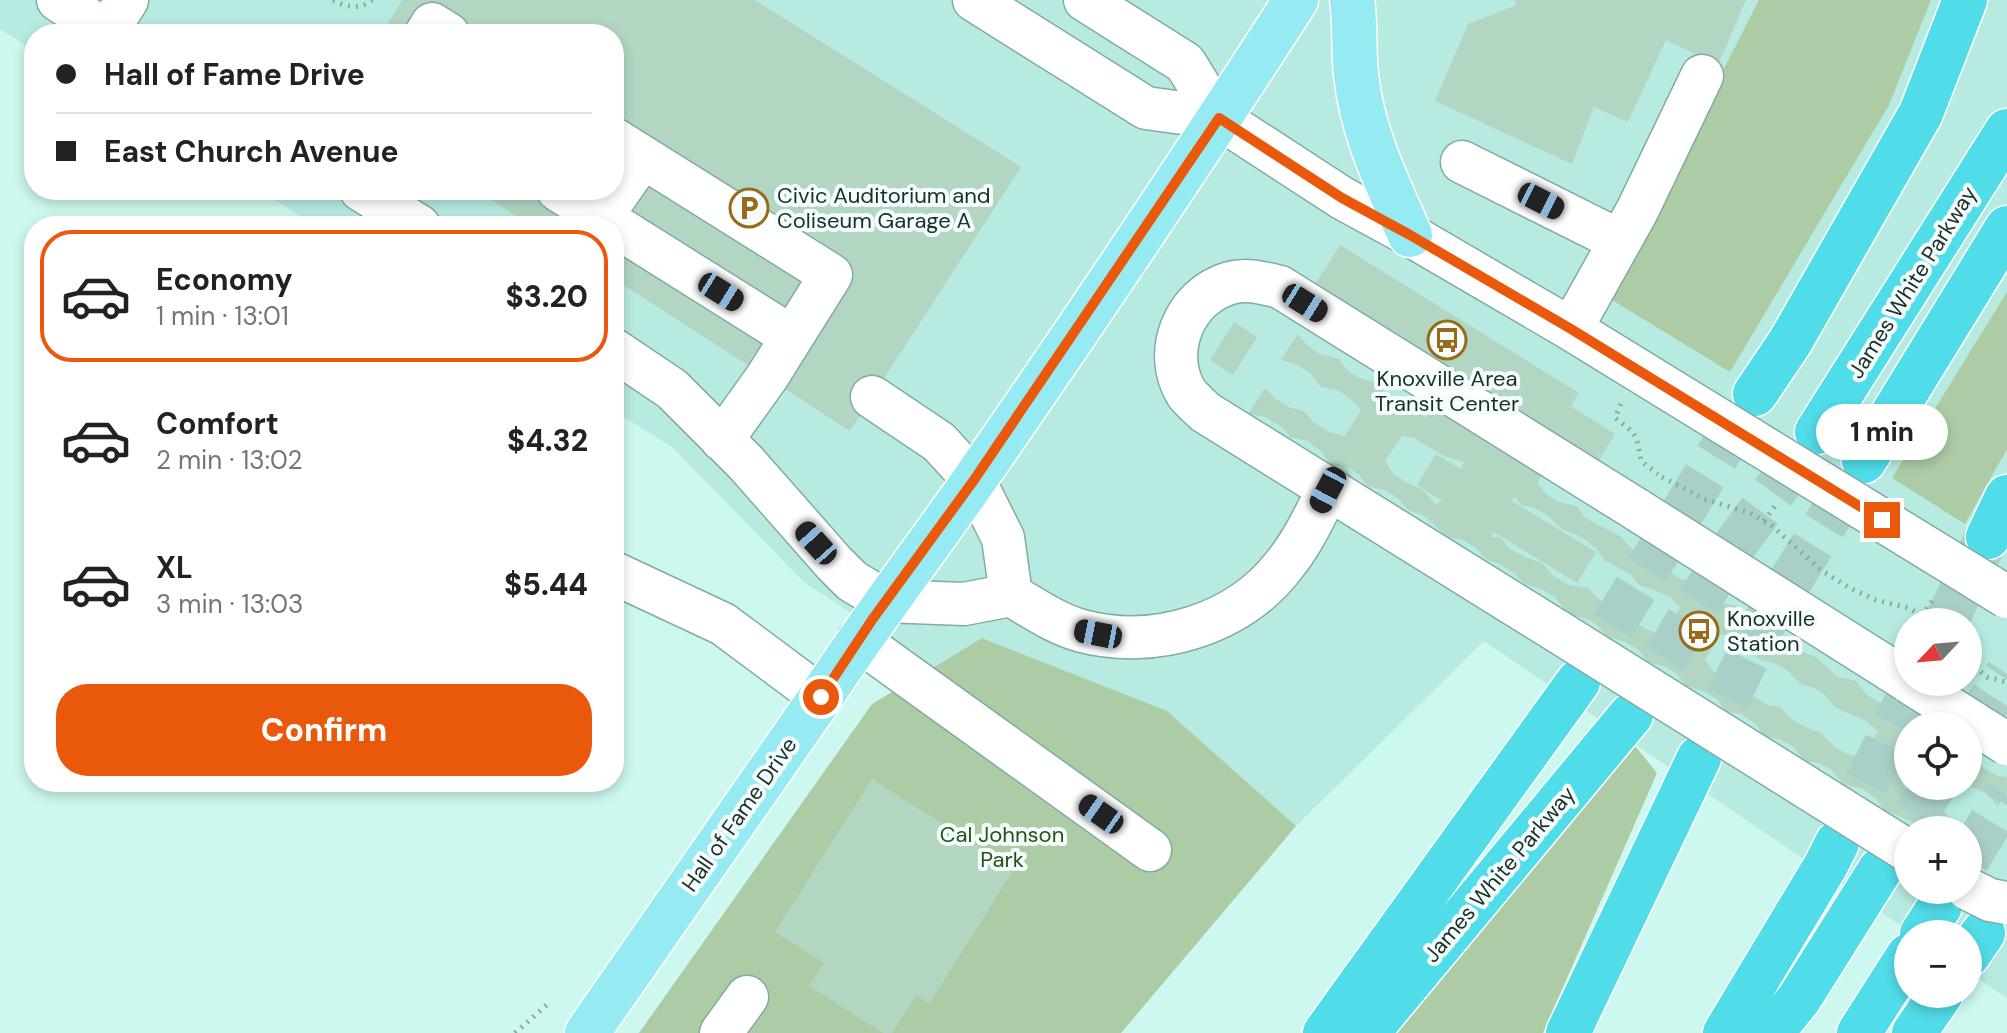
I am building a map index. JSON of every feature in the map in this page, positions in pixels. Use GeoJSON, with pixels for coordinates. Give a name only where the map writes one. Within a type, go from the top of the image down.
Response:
{"type":"FeatureCollection","features":[{"type":"Feature","properties":{"kind":"highway"},"geometry":{"type":"LineString","coordinates":[[1755,394],[1790,342],[1921,113],[1965,0]]}},
{"type":"Feature","properties":{"kind":"highway","name":"James White Parkway"},"geometry":{"type":"LineString","coordinates":[[1817,432],[2007,131]]}},
{"type":"Feature","properties":{"kind":"highway"},"geometry":{"type":"LineString","coordinates":[[1864,461],[2007,228]]}},
{"type":"Feature","properties":{"kind":"highway"},"geometry":{"type":"LineString","coordinates":[[1988,537],[2007,497]]}},
{"type":"Feature","properties":{"kind":"highway"},"geometry":{"type":"LineString","coordinates":[[1325,1033],[1578,682]]}},
{"type":"Feature","properties":{"kind":"highway","name":"James White Parkway"},"geometry":{"type":"LineString","coordinates":[[1367,1033],[1631,715]]}},
{"type":"Feature","properties":{"kind":"highway"},"geometry":{"type":"LineString","coordinates":[[1568,1033],[1699,758]]}},
{"type":"Feature","properties":{"kind":"highway"},"geometry":{"type":"LineString","coordinates":[[1725,1033],[1837,843]]}},
{"type":"Feature","properties":{"kind":"highway"},"geometry":{"type":"LineString","coordinates":[[1771,1033],[1799,999],[1894,860]]}},
{"type":"Feature","properties":{"kind":"highway"},"geometry":{"type":"LineString","coordinates":[[1859,1033],[1894,978]]}},
{"type":"Feature","properties":{"kind":"highway"},"geometry":{"type":"LineString","coordinates":[[1914,1033],[1931,1008]]}},
{"type":"Feature","properties":{"kind":"main road","name":"Hall of Fame Drive"},"geometry":{"type":"LineString","coordinates":[[595,1030],[858,640],[974,480],[1116,273],[1296,0]]}},
{"type":"Feature","properties":{"kind":"main road"},"geometry":{"type":"LineString","coordinates":[[1352,0],[1356,76],[1364,118],[1375,156],[1410,235]]}},
{"type":"Feature","properties":{"kind":"street"},"geometry":{"type":"LineString","coordinates":[[58,0],[115,22]]}},
{"type":"Feature","properties":{"kind":"street"},"geometry":{"type":"LineString","coordinates":[[974,0],[1146,108],[1219,118]]}},
{"type":"Feature","properties":{"kind":"street"},"geometry":{"type":"LineString","coordinates":[[1085,0],[1185,63],[1219,118],[1342,198],[1571,329],[2007,597]]}},
{"type":"Feature","properties":{"kind":"street"},"geometry":{"type":"LineString","coordinates":[[1571,329],[1637,211],[1702,76]]}},
{"type":"Feature","properties":{"kind":"street"},"geometry":{"type":"LineString","coordinates":[[628,148],[831,275],[722,440]]}},
{"type":"Feature","properties":{"kind":"street"},"geometry":{"type":"LineString","coordinates":[[1462,162],[1620,241]]}},
{"type":"Feature","properties":{"kind":"street"},"geometry":{"type":"LineString","coordinates":[[377,200],[403,216]]}},
{"type":"Feature","properties":{"kind":"street"},"geometry":{"type":"LineString","coordinates":[[570,200],[590,216]]}},
{"type":"Feature","properties":{"kind":"street"},"geometry":{"type":"LineString","coordinates":[[624,237],[792,337]]}},
{"type":"Feature","properties":{"kind":"street"},"geometry":{"type":"LineString","coordinates":[[1894,673],[1280,287],[1256,281],[1233,282],[1211,291],[1193,306],[1181,326],[1176,349],[1178,373],[1188,394],[1205,412],[1557,631],[1894,860]]}},
{"type":"Feature","properties":{"kind":"street"},"geometry":{"type":"LineString","coordinates":[[624,357],[672,389],[746,463],[852,581],[885,601],[964,604],[1011,595],[1052,619],[1080,630],[1115,637],[1182,632],[1225,616],[1256,594],[1284,566],[1306,533],[1328,490]]}},
{"type":"Feature","properties":{"kind":"street"},"geometry":{"type":"LineString","coordinates":[[872,397],[939,442],[974,480],[1003,538],[1011,595]]}},
{"type":"Feature","properties":{"kind":"street"},"geometry":{"type":"LineString","coordinates":[[624,578],[723,624],[821,697]]}},
{"type":"Feature","properties":{"kind":"street"},"geometry":{"type":"LineString","coordinates":[[858,640],[1150,850]]}},
{"type":"Feature","properties":{"kind":"street"},"geometry":{"type":"LineString","coordinates":[[1930,696],[2007,744]]}},
{"type":"Feature","properties":{"kind":"street"},"geometry":{"type":"LineString","coordinates":[[1943,910],[1990,900],[1986,931]]}},
{"type":"Feature","properties":{"kind":"street"},"geometry":{"type":"LineString","coordinates":[[721,1033],[747,997]]}},
{"type":"Feature","properties":{"kind":"path"},"geometry":{"type":"LineString","coordinates":[[333,0],[343,5],[357,6],[372,0]]}},
{"type":"Feature","properties":{"kind":"path"},"geometry":{"type":"LineString","coordinates":[[1622,400],[1615,418],[1633,430],[1641,461],[1662,477],[1704,499],[1750,513],[1764,521],[1821,570],[1848,587],[1876,600],[1909,608]]}},
{"type":"Feature","properties":{"kind":"path"},"geometry":{"type":"LineString","coordinates":[[1764,521],[1778,502]]}},
{"type":"Feature","properties":{"kind":"path"},"geometry":{"type":"LineString","coordinates":[[1927,608],[1934,598]]}},
{"type":"Feature","properties":{"kind":"path"},"geometry":{"type":"LineString","coordinates":[[1982,673],[2007,682]]}},
{"type":"Feature","properties":{"kind":"path"},"geometry":{"type":"LineString","coordinates":[[515,1033],[550,1002]]}},
{"type":"Feature","properties":{"kind":"shaded area"},"geometry":{"type":"Polygon","coordinates":[[[0,0],[2007,0],[2007,998],[1982,981],[1982,920],[1894,921],[1484,641],[1296,826],[1166,711],[982,638],[933,667],[804,582],[672,447],[624,417],[624,216],[301,216],[275,200],[624,200],[624,24],[24,24],[24,45],[0,29],[0,0]]]}},
{"type":"Feature","properties":{"kind":"green space"},"geometry":{"type":"Polygon","coordinates":[[[1759,0],[1931,0],[1889,105],[1730,372],[1607,297],[1759,0]]]}},
{"type":"Feature","properties":{"kind":"green space"},"geometry":{"type":"Polygon","coordinates":[[[2007,292],[2007,449],[1965,524],[1892,478],[2007,292]]]}},
{"type":"Feature","properties":{"kind":"green space","name":"Cal Johnson Park"},"geometry":{"type":"Polygon","coordinates":[[[982,638],[1167,711],[1296,826],[1121,1033],[639,1033],[872,704],[982,638]]]}},
{"type":"Feature","properties":{"kind":"green space"},"geometry":{"type":"Polygon","coordinates":[[[1631,741],[1657,773],[1543,1033],[1386,1033],[1631,741]]]}},
{"type":"Feature","properties":{"kind":"building","name":"Civic Auditorium and Coliseum Garage A"},"geometry":{"type":"Polygon","coordinates":[[[402,0],[755,0],[1021,167],[850,431],[624,285],[624,216],[516,216],[492,200],[624,200],[624,24],[388,24],[402,0]]]}},
{"type":"Feature","properties":{"kind":"building"},"geometry":{"type":"Polygon","coordinates":[[[1514,0],[1746,0],[1718,65],[1666,40],[1628,122],[1594,107],[1572,164],[1435,101],[1468,24],[1516,5],[1514,0]]]}},
{"type":"Feature","properties":{"kind":"building"},"geometry":{"type":"Polygon","coordinates":[[[1340,245],[1579,393],[1571,406],[1615,434],[1598,462],[1559,447],[1537,483],[1546,494],[1558,502],[1577,506],[1584,517],[1620,536],[1632,549],[1646,557],[1658,559],[1680,579],[1698,582],[1709,596],[1721,603],[1737,606],[1748,620],[1761,629],[1777,632],[1789,647],[1814,656],[1838,677],[1856,681],[1867,695],[1881,703],[1896,705],[1901,712],[1894,712],[1894,800],[1920,800],[1941,807],[1949,816],[1898,816],[1884,810],[1863,789],[1843,784],[1832,770],[1819,763],[1804,761],[1794,747],[1764,736],[1756,724],[1741,714],[1726,712],[1717,699],[1686,686],[1677,674],[1664,666],[1649,663],[1639,650],[1607,636],[1585,618],[1572,616],[1555,597],[1525,584],[1514,573],[1487,560],[1463,540],[1447,537],[1425,516],[1408,510],[1399,499],[1384,490],[1367,486],[1350,468],[1330,465],[1321,451],[1307,441],[1290,437],[1282,427],[1265,417],[1248,414],[1265,388],[1288,407],[1304,411],[1313,422],[1329,432],[1345,436],[1361,410],[1338,390],[1321,387],[1311,374],[1298,365],[1281,360],[1298,334],[1319,354],[1339,359],[1346,369],[1359,378],[1378,383],[1386,395],[1401,405],[1417,408],[1425,418],[1450,378],[1314,286],[1340,245]],[[1402,436],[1385,461],[1393,473],[1422,489],[1437,506],[1441,500],[1417,485],[1436,454],[1461,469],[1464,462],[1442,455],[1414,438],[1402,436]],[[1515,497],[1512,501],[1596,552],[1577,583],[1494,532],[1491,537],[1500,537],[1510,549],[1542,563],[1553,576],[1569,585],[1588,588],[1610,607],[1623,608],[1634,621],[1663,636],[1680,608],[1671,598],[1639,585],[1631,575],[1605,561],[1597,549],[1583,538],[1562,529],[1535,508],[1521,505],[1515,497]],[[1721,634],[1705,659],[1713,671],[1741,683],[1753,696],[1768,705],[1780,707],[1791,719],[1821,733],[1835,747],[1861,758],[1878,731],[1865,720],[1836,708],[1824,694],[1800,684],[1788,671],[1760,660],[1747,645],[1721,634]]]}},
{"type":"Feature","properties":{"kind":"building"},"geometry":{"type":"Polygon","coordinates":[[[1234,322],[1257,337],[1233,375],[1210,360],[1234,322]]]}},
{"type":"Feature","properties":{"kind":"building"},"geometry":{"type":"Polygon","coordinates":[[[1982,765],[1998,776],[2007,777],[2007,792],[1998,806],[1982,792],[1982,765]]]}},
{"type":"Feature","properties":{"kind":"building"},"geometry":{"type":"Polygon","coordinates":[[[872,779],[1014,869],[929,1004],[916,995],[892,1033],[883,1033],[809,986],[824,963],[775,932],[872,779]]]}},
{"type":"Feature","properties":{"kind":"tunnel"},"geometry":{"type":"LineString","coordinates":[[1578,682],[1754,396]]}},
{"type":"Feature","properties":{"kind":"tunnel"},"geometry":{"type":"LineString","coordinates":[[1631,715],[1724,560],[1816,434]]}},
{"type":"Feature","properties":{"kind":"tunnel"},"geometry":{"type":"LineString","coordinates":[[1699,758],[1762,627],[1863,463]]}},
{"type":"Feature","properties":{"kind":"tunnel"},"geometry":{"type":"LineString","coordinates":[[1953,608],[1986,539]]}},
{"type":"Feature","properties":{"kind":"tunnel"},"geometry":{"type":"LineString","coordinates":[[1982,712],[2007,674]]}},
{"type":"Feature","properties":{"kind":"tunnel"},"geometry":{"type":"LineString","coordinates":[[1837,843],[1909,696]]}},
{"type":"Feature","properties":{"kind":"tunnel"},"geometry":{"type":"LineString","coordinates":[[1982,836],[2007,795]]}},
{"type":"Feature","properties":{"kind":"tunnel"},"geometry":{"type":"LineString","coordinates":[[1880,870],[1925,800]]}},
{"type":"Feature","properties":{"kind":"place","name":"Civic Auditorium and Coliseum Garage A"},"geometry":{"type":"Point","coordinates":[749,208]}},
{"type":"Feature","properties":{"kind":"place","name":"Knoxville Area Transit Center"},"geometry":{"type":"Point","coordinates":[1447,340]}},
{"type":"Feature","properties":{"kind":"place","name":"Knoxville Station"},"geometry":{"type":"Point","coordinates":[1699,631]}},
{"type":"Feature","properties":{"kind":"route"},"geometry":{"type":"LineString","coordinates":[[821,697],[872,620],[974,480],[1219,118],[1342,198],[1571,329],[1882,520]]}}]}
